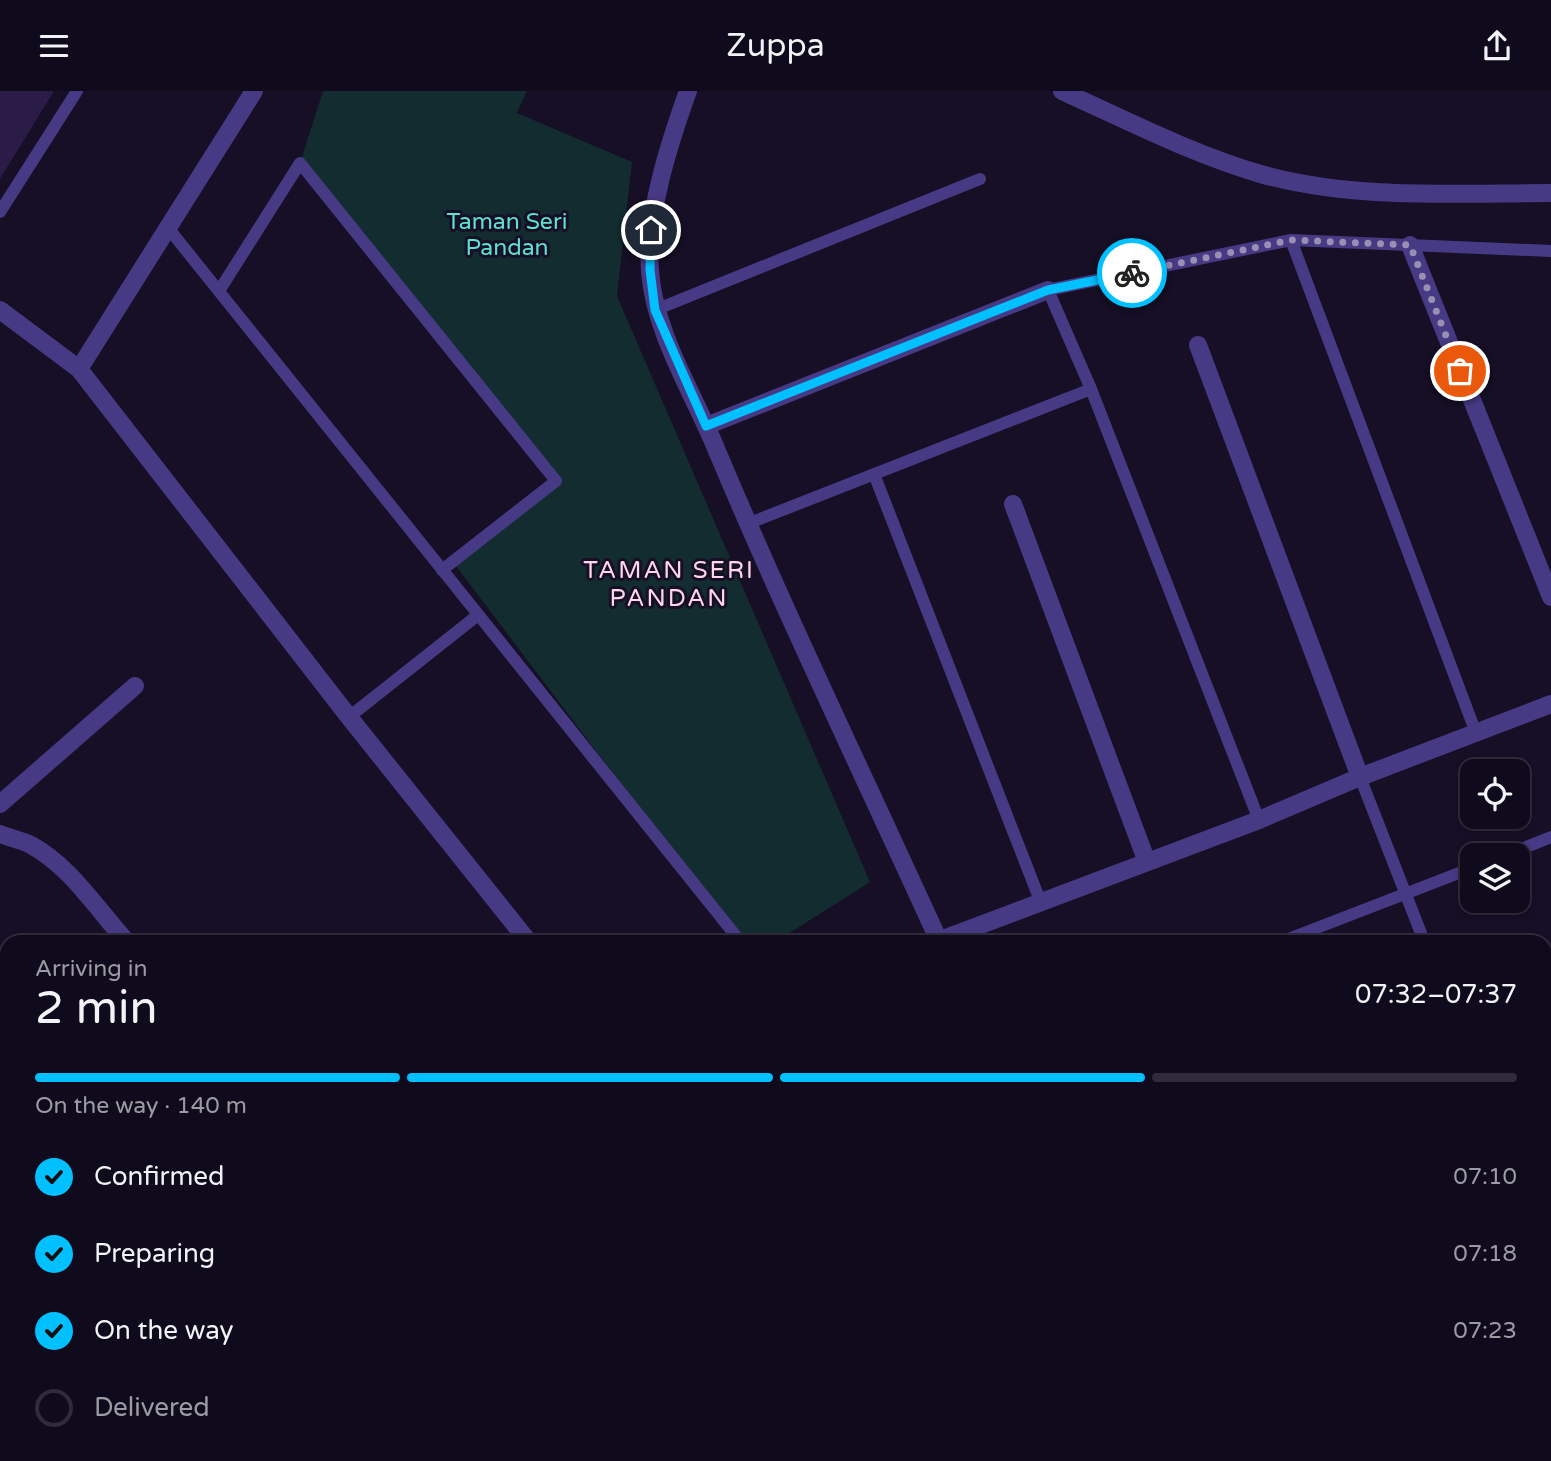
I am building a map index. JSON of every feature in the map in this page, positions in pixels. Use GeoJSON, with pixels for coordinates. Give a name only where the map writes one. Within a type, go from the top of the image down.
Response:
{"type":"FeatureCollection","features":[{"type":"Feature","properties":{"kind":"street"},"geometry":{"type":"LineString","coordinates":[[79,369],[254,91]]}},
{"type":"Feature","properties":{"kind":"street"},"geometry":{"type":"LineString","coordinates":[[688,91],[670,141],[651,230],[650,270],[655,310],[747,524],[936,935]]}},
{"type":"Feature","properties":{"kind":"street"},"geometry":{"type":"LineString","coordinates":[[1062,91],[1207,156],[1266,175],[1326,186],[1392,193],[1551,193]]}},
{"type":"Feature","properties":{"kind":"street"},"geometry":{"type":"LineString","coordinates":[[1410,245],[1551,597]]}},
{"type":"Feature","properties":{"kind":"street"},"geometry":{"type":"LineString","coordinates":[[706,426],[1048,290]]}},
{"type":"Feature","properties":{"kind":"street"},"geometry":{"type":"LineString","coordinates":[[0,310],[79,369],[349,717],[523,935]]}},
{"type":"Feature","properties":{"kind":"street"},"geometry":{"type":"LineString","coordinates":[[1198,345],[1360,777]]}},
{"type":"Feature","properties":{"kind":"street"},"geometry":{"type":"LineString","coordinates":[[1013,504],[1147,862]]}},
{"type":"Feature","properties":{"kind":"street"},"geometry":{"type":"LineString","coordinates":[[0,804],[135,686]]}},
{"type":"Feature","properties":{"kind":"street"},"geometry":{"type":"LineString","coordinates":[[955,935],[1259,820],[1360,777],[1551,704]]}},
{"type":"Feature","properties":{"kind":"street"},"geometry":{"type":"LineString","coordinates":[[0,834],[30,845],[52,860],[121,935]]}},
{"type":"Feature","properties":{"kind":"lane"},"geometry":{"type":"LineString","coordinates":[[0,212],[77,91]]}},
{"type":"Feature","properties":{"kind":"lane"},"geometry":{"type":"LineString","coordinates":[[219,291],[300,163],[556,481],[442,570]]}},
{"type":"Feature","properties":{"kind":"lane"},"geometry":{"type":"LineString","coordinates":[[655,310],[979,179]]}},
{"type":"Feature","properties":{"kind":"lane"},"geometry":{"type":"LineString","coordinates":[[169,229],[735,935]]}},
{"type":"Feature","properties":{"kind":"lane"},"geometry":{"type":"LineString","coordinates":[[1291,240],[1476,733]]}},
{"type":"Feature","properties":{"kind":"lane"},"geometry":{"type":"LineString","coordinates":[[1259,820],[1091,389],[1048,290],[1291,240],[1551,251]]}},
{"type":"Feature","properties":{"kind":"lane"},"geometry":{"type":"LineString","coordinates":[[747,524],[1091,389]]}},
{"type":"Feature","properties":{"kind":"lane"},"geometry":{"type":"LineString","coordinates":[[874,474],[1041,903]]}},
{"type":"Feature","properties":{"kind":"lane"},"geometry":{"type":"LineString","coordinates":[[349,717],[478,615]]}},
{"type":"Feature","properties":{"kind":"lane"},"geometry":{"type":"LineString","coordinates":[[1360,777],[1422,935]]}},
{"type":"Feature","properties":{"kind":"lane"},"geometry":{"type":"LineString","coordinates":[[1530,845],[1551,837]]}},
{"type":"Feature","properties":{"kind":"lane"},"geometry":{"type":"LineString","coordinates":[[1299,935],[1460,873]]}},
{"type":"Feature","properties":{"kind":"green space","name":"Taman Seri Pandan"},"geometry":{"type":"Polygon","coordinates":[[[323,91],[527,91],[517,113],[632,162],[617,296],[870,882],[786,935],[735,935],[453,562],[555,482],[300,163],[323,91]]]}},
{"type":"Feature","properties":{"kind":"building"},"geometry":{"type":"Polygon","coordinates":[[[0,91],[54,91],[0,179],[0,91]]]}},
{"type":"Feature","properties":{"kind":"way so far"},"geometry":{"type":"LineString","coordinates":[[1132,273],[1291,240],[1410,245],[1460,371]]}},
{"type":"Feature","properties":{"kind":"district","name":"TAMAN SERI PANDAN"},"geometry":{"type":"Point","coordinates":[669,584]}},
{"type":"Feature","properties":{"kind":"route"},"geometry":{"type":"LineString","coordinates":[[651,230],[650,270],[655,310],[706,426],[1048,290],[1132,273]]}}]}
